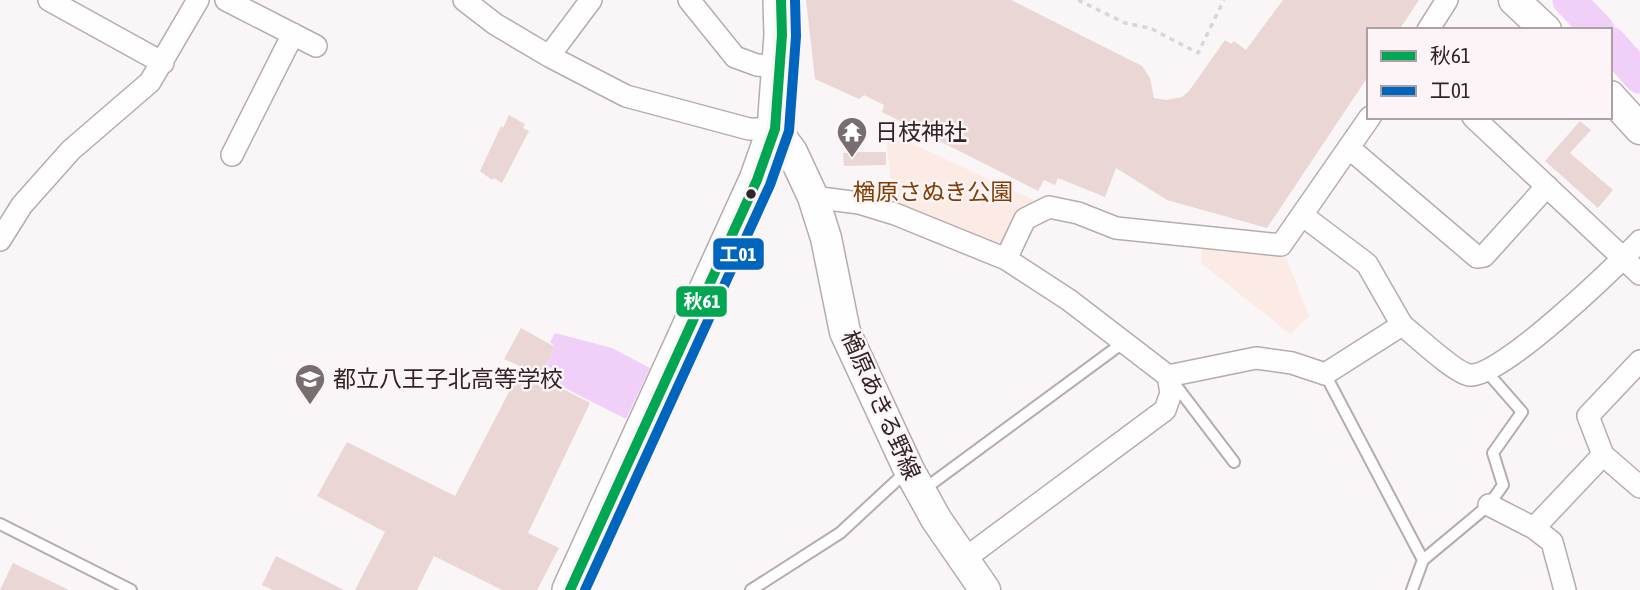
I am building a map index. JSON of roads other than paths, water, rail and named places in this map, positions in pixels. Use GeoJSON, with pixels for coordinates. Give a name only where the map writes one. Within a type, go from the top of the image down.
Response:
{"type":"FeatureCollection","features":[{"type":"Feature","properties":{"kind":"main road"},"geometry":{"type":"LineString","coordinates":[[570,590],[757,180],[775,129],[780,67],[781,0]]}},
{"type":"Feature","properties":{"kind":"main road"},"geometry":{"type":"LineString","coordinates":[[1514,0],[1544,28]]}},
{"type":"Feature","properties":{"kind":"main road"},"geometry":{"type":"LineString","coordinates":[[1612,98],[1640,129]]}},
{"type":"Feature","properties":{"kind":"main road","name":"楢原あきる野線"},"geometry":{"type":"LineString","coordinates":[[775,129],[792,152],[813,197],[825,238],[845,332],[915,481],[963,560],[985,590]]}},
{"type":"Feature","properties":{"kind":"street"},"geometry":{"type":"LineString","coordinates":[[49,0],[163,63]]}},
{"type":"Feature","properties":{"kind":"street"},"geometry":{"type":"LineString","coordinates":[[0,240],[22,205],[71,150],[150,82],[198,0]]}},
{"type":"Feature","properties":{"kind":"street"},"geometry":{"type":"LineString","coordinates":[[226,0],[316,46]]}},
{"type":"Feature","properties":{"kind":"street"},"geometry":{"type":"LineString","coordinates":[[464,0],[495,24],[626,96],[749,129],[775,129]]}},
{"type":"Feature","properties":{"kind":"street"},"geometry":{"type":"LineString","coordinates":[[549,56],[591,0]]}},
{"type":"Feature","properties":{"kind":"street"},"geometry":{"type":"LineString","coordinates":[[689,0],[735,57],[757,65],[780,67]]}},
{"type":"Feature","properties":{"kind":"street"},"geometry":{"type":"LineString","coordinates":[[1429,28],[1447,0]]}},
{"type":"Feature","properties":{"kind":"street"},"geometry":{"type":"LineString","coordinates":[[232,155],[293,34]]}},
{"type":"Feature","properties":{"kind":"street"},"geometry":{"type":"LineString","coordinates":[[1006,259],[1026,219],[1049,207],[1077,213],[1116,228],[1281,245],[1369,119]]}},
{"type":"Feature","properties":{"kind":"street"},"geometry":{"type":"LineString","coordinates":[[1475,119],[1640,274]]}},
{"type":"Feature","properties":{"kind":"street"},"geometry":{"type":"LineString","coordinates":[[1349,148],[1477,257],[1484,257],[1547,186]]}},
{"type":"Feature","properties":{"kind":"street"},"geometry":{"type":"LineString","coordinates":[[813,197],[859,203],[895,214],[1006,259],[1069,300],[1168,376],[1171,393],[1165,410],[963,560]]}},
{"type":"Feature","properties":{"kind":"street"},"geometry":{"type":"LineString","coordinates":[[1303,215],[1367,264],[1402,325],[1455,369],[1469,376],[1487,372],[1513,356],[1640,241]]}},
{"type":"Feature","properties":{"kind":"street"},"geometry":{"type":"LineString","coordinates":[[1168,376],[1256,358],[1292,363],[1325,374],[1402,325]]}},
{"type":"Feature","properties":{"kind":"street"},"geometry":{"type":"LineString","coordinates":[[1640,361],[1588,415],[1603,455],[1640,487]]}},
{"type":"Feature","properties":{"kind":"street"},"geometry":{"type":"LineString","coordinates":[[1534,528],[1603,455]]}},
{"type":"Feature","properties":{"kind":"street"},"geometry":{"type":"LineString","coordinates":[[1489,505],[1534,528],[1552,542],[1565,590]]}},
{"type":"Feature","properties":{"kind":"lane"},"geometry":{"type":"LineString","coordinates":[[751,590],[1125,342]]}},
{"type":"Feature","properties":{"kind":"lane"},"geometry":{"type":"LineString","coordinates":[[1412,590],[1423,561],[1489,505],[1503,485],[1493,453],[1522,412],[1487,372]]}},
{"type":"Feature","properties":{"kind":"lane"},"geometry":{"type":"LineString","coordinates":[[1325,374],[1423,561]]}},
{"type":"Feature","properties":{"kind":"lane"},"geometry":{"type":"LineString","coordinates":[[1168,376],[1234,462]]}},
{"type":"Feature","properties":{"kind":"lane"},"geometry":{"type":"LineString","coordinates":[[0,524],[131,590]]}},
{"type":"Feature","properties":{"kind":"waterway"},"geometry":{"type":"LineString","coordinates":[[1569,0],[1596,28]]}},
{"type":"Feature","properties":{"kind":"waterway"},"geometry":{"type":"LineString","coordinates":[[1612,45],[1640,77]]}},
{"type":"Feature","properties":{"kind":"place","name":"日枝神社"},"geometry":{"type":"Point","coordinates":[852,159]}},
{"type":"Feature","properties":{"kind":"place","name":"都立八王子北高等学校"},"geometry":{"type":"Point","coordinates":[310,406]}},
{"type":"Feature","properties":{"kind":"park label","name":"楢原さぬき公園"},"geometry":{"type":"Point","coordinates":[933,192]}}]}
